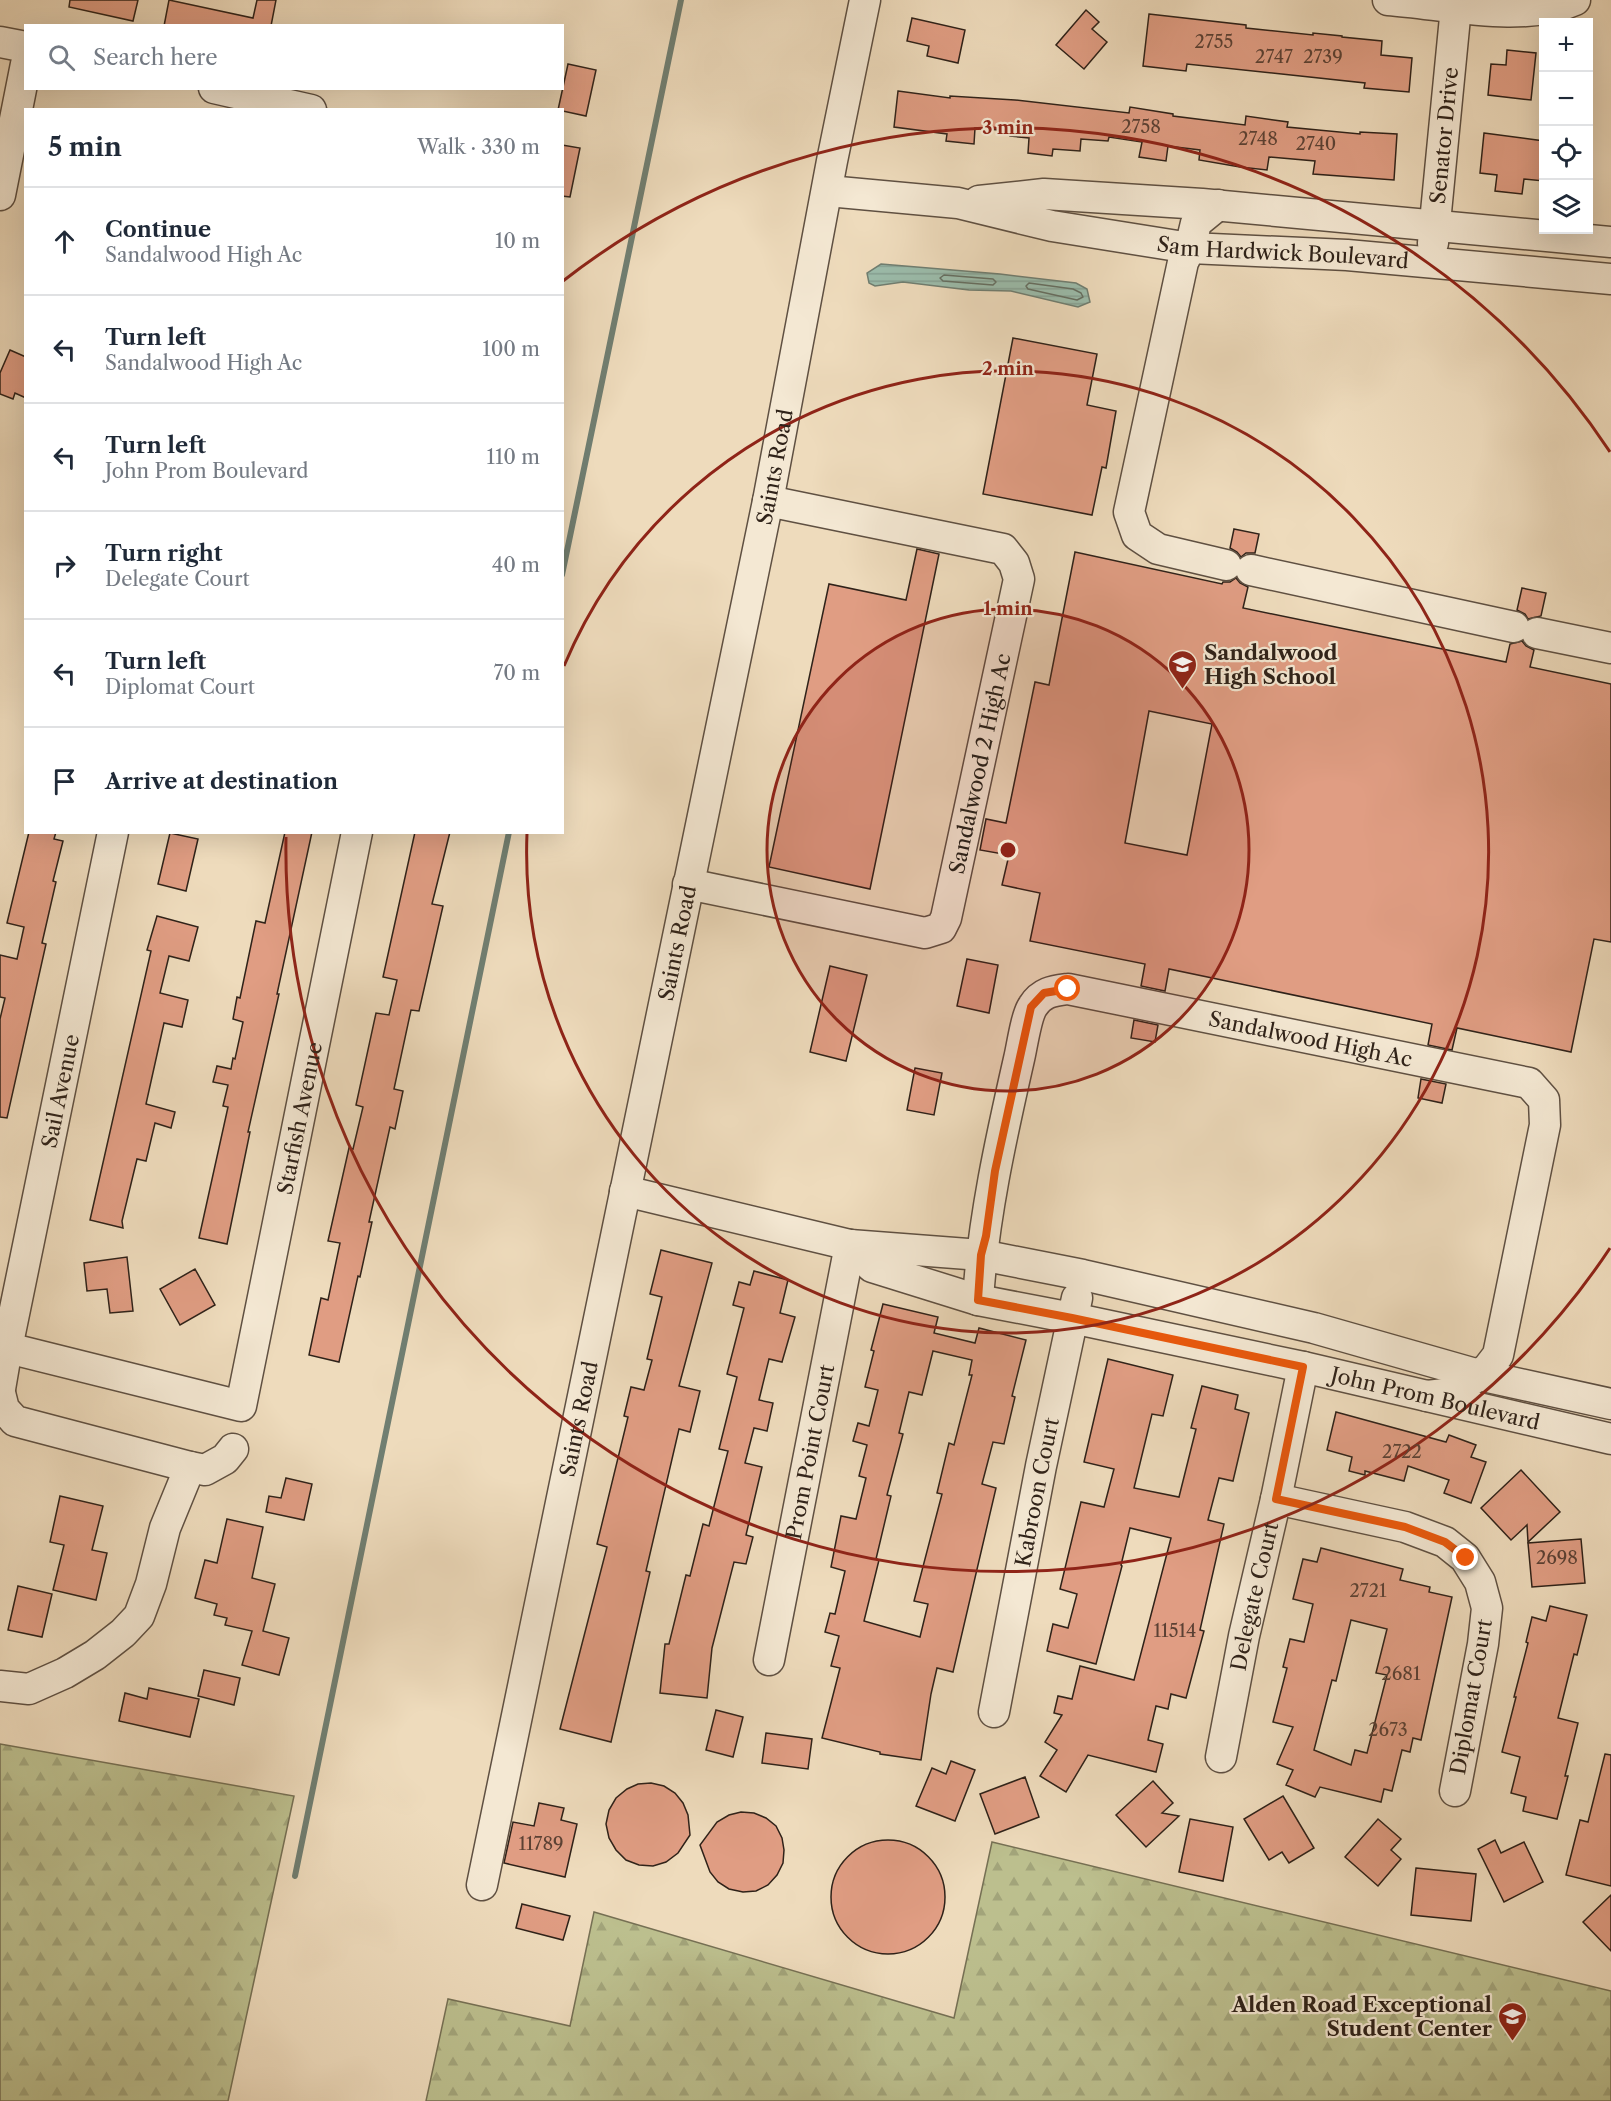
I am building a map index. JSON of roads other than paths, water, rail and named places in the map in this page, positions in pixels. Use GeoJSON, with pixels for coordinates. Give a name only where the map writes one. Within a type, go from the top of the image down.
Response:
{"type":"FeatureCollection","features":[{"type":"Feature","properties":{"kind":"street","name":"Saints Road"},"geometry":{"type":"LineString","coordinates":[[482,1885],[768,501],[865,0]]}},
{"type":"Feature","properties":{"kind":"street"},"geometry":{"type":"LineString","coordinates":[[1388,0],[1518,12],[1558,8],[1575,0]]}},
{"type":"Feature","properties":{"kind":"street","name":"Senator Drive"},"geometry":{"type":"LineString","coordinates":[[1431,263],[1456,7]]}},
{"type":"Feature","properties":{"kind":"street"},"geometry":{"type":"LineString","coordinates":[[0,42],[24,47]]}},
{"type":"Feature","properties":{"kind":"street"},"geometry":{"type":"LineString","coordinates":[[0,195],[24,74]]}},
{"type":"Feature","properties":{"kind":"street"},"geometry":{"type":"LineString","coordinates":[[220,90],[262,105],[291,108]]}},
{"type":"Feature","properties":{"kind":"street","name":"Sam Hardwick Boulevard"},"geometry":{"type":"LineString","coordinates":[[828,191],[958,203],[1052,226],[1190,248],[1347,255],[1611,279]]}},
{"type":"Feature","properties":{"kind":"street","name":"Sam Hardwick Boulevard"},"geometry":{"type":"LineString","coordinates":[[958,203],[1044,194],[1218,205],[1611,242]]}},
{"type":"Feature","properties":{"kind":"street"},"geometry":{"type":"LineString","coordinates":[[1218,205],[1196,223],[1190,248],[1182,262],[1129,512],[1137,536],[1158,549],[1611,648]]}},
{"type":"Feature","properties":{"kind":"street","name":"Sandalwood 2 High Ac"},"geometry":{"type":"LineString","coordinates":[[688,884],[925,933],[941,928],[946,918],[1019,579],[1014,563],[1003,549],[768,501]]}},
{"type":"Feature","properties":{"kind":"street","name":"Sail Avenue"},"geometry":{"type":"LineString","coordinates":[[0,1389],[3,1347],[113,834]]}},
{"type":"Feature","properties":{"kind":"street","name":"Starfish Avenue"},"geometry":{"type":"LineString","coordinates":[[3,1347],[241,1406],[357,834]]}},
{"type":"Feature","properties":{"kind":"street","name":"Sandalwood High Ac"},"geometry":{"type":"LineString","coordinates":[[978,1300],[981,1255],[986,1236],[995,1171],[1031,1007],[1044,993],[1068,989],[1529,1083],[1544,1100],[1545,1125],[1498,1355],[1488,1368],[1454,1393],[1427,1396]]}},
{"type":"Feature","properties":{"kind":"street","name":"John Prom Boulevard"},"geometry":{"type":"LineString","coordinates":[[625,1191],[850,1245],[981,1255],[1083,1275],[1314,1328],[1479,1375],[1611,1404]]}},
{"type":"Feature","properties":{"kind":"street","name":"John Prom Boulevard"},"geometry":{"type":"LineString","coordinates":[[850,1245],[872,1267],[978,1300],[1303,1367],[1611,1439]]}},
{"type":"Feature","properties":{"kind":"street","name":"Prom Point Court"},"geometry":{"type":"LineString","coordinates":[[769,1660],[850,1245]]}},
{"type":"Feature","properties":{"kind":"street","name":"Kabroon Court"},"geometry":{"type":"LineString","coordinates":[[994,1712],[1041,1466],[1083,1275]]}},
{"type":"Feature","properties":{"kind":"street"},"geometry":{"type":"LineString","coordinates":[[1208,1348],[1232,1335],[1244,1312]]}},
{"type":"Feature","properties":{"kind":"street","name":"Delegate Court"},"geometry":{"type":"LineString","coordinates":[[1221,1757],[1244,1636],[1276,1499],[1303,1367]]}},
{"type":"Feature","properties":{"kind":"street"},"geometry":{"type":"LineString","coordinates":[[0,1393],[4,1409],[15,1421],[189,1467],[206,1470],[225,1459],[233,1449]]}},
{"type":"Feature","properties":{"kind":"street"},"geometry":{"type":"LineString","coordinates":[[0,1686],[28,1689],[65,1672],[95,1655],[139,1617],[152,1584],[165,1528],[189,1467]]}},
{"type":"Feature","properties":{"kind":"street","name":"Diplomat Court"},"geometry":{"type":"LineString","coordinates":[[1276,1499],[1405,1527],[1445,1542],[1466,1558],[1480,1582],[1487,1608],[1483,1644],[1455,1791]]}},
{"type":"Feature","properties":{"kind":"water"},"geometry":{"type":"Polygon","coordinates":[[[881,264],[1076,283],[1087,289],[1090,302],[1078,307],[1011,291],[969,290],[903,282],[875,286],[869,283],[867,273],[881,264]]]}},
{"type":"Feature","properties":{"kind":"waterway"},"geometry":{"type":"LineString","coordinates":[[564,565],[681,0]]}},
{"type":"Feature","properties":{"kind":"waterway"},"geometry":{"type":"LineString","coordinates":[[295,1876],[509,834]]}},
{"type":"Feature","properties":{"kind":"place","name":"Sandalwood High School"},"geometry":{"type":"Point","coordinates":[1183,690]}},
{"type":"Feature","properties":{"kind":"place","name":"Alden Road Exceptional Student Center"},"geometry":{"type":"Point","coordinates":[1513,2042]}}]}
